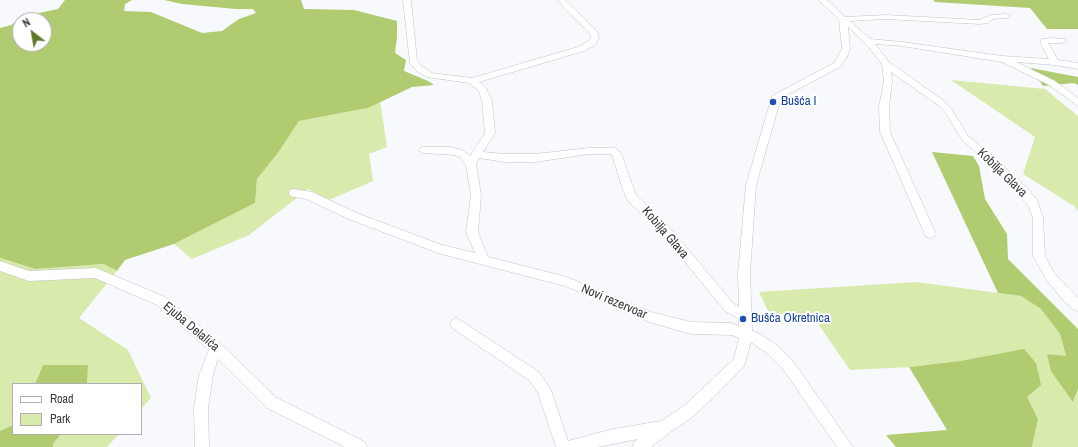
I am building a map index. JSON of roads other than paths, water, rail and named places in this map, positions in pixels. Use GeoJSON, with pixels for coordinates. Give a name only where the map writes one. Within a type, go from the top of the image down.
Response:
{"type":"FeatureCollection","features":[{"type":"Feature","properties":{"kind":"street"},"geometry":{"type":"LineString","coordinates":[[406,0],[413,61],[420,69],[430,75],[472,81],[581,50],[592,43],[594,33],[561,0]]}},
{"type":"Feature","properties":{"kind":"street","name":"Kobilja Glava"},"geometry":{"type":"LineString","coordinates":[[822,0],[868,41],[886,64],[941,103],[948,110],[965,138],[988,157],[1022,190],[1033,203],[1038,218],[1039,256],[1050,276],[1067,296],[1078,306]]}},
{"type":"Feature","properties":{"kind":"street"},"geometry":{"type":"LineString","coordinates":[[640,447],[663,428],[689,411],[739,362],[746,334],[744,273],[751,185],[777,96],[837,66],[846,49],[843,19],[886,17],[980,22],[991,17],[1006,16]]}},
{"type":"Feature","properties":{"kind":"street"},"geometry":{"type":"LineString","coordinates":[[1055,62],[1044,43],[1045,41],[1052,40],[1062,41]]}},
{"type":"Feature","properties":{"kind":"street"},"geometry":{"type":"LineString","coordinates":[[868,41],[902,44],[1002,59],[1055,62],[1078,66]]}},
{"type":"Feature","properties":{"kind":"street"},"geometry":{"type":"LineString","coordinates":[[1002,59],[1052,83],[1078,103]]}},
{"type":"Feature","properties":{"kind":"street"},"geometry":{"type":"LineString","coordinates":[[886,64],[888,80],[884,107],[885,132],[930,234]]}},
{"type":"Feature","properties":{"kind":"street"},"geometry":{"type":"LineString","coordinates":[[472,81],[483,90],[487,101],[490,133],[474,159],[476,195],[472,232],[484,260]]}},
{"type":"Feature","properties":{"kind":"street"},"geometry":{"type":"LineString","coordinates":[[423,150],[450,150],[474,159]]}},
{"type":"Feature","properties":{"kind":"street","name":"Kobilja Glava"},"geometry":{"type":"LineString","coordinates":[[474,159],[490,157],[535,158],[589,150],[612,150],[616,153],[632,198],[662,226],[682,252],[730,307],[746,317]]}},
{"type":"Feature","properties":{"kind":"street","name":"Novi rezervoar"},"geometry":{"type":"LineString","coordinates":[[294,193],[308,196],[354,217],[440,249],[567,282],[649,317],[691,328],[718,328],[746,334]]}},
{"type":"Feature","properties":{"kind":"street","name":"Ejuba Delalića"},"geometry":{"type":"LineString","coordinates":[[0,266],[29,276],[96,273],[161,301],[216,348],[272,403],[360,447]]}},
{"type":"Feature","properties":{"kind":"street"},"geometry":{"type":"LineString","coordinates":[[456,324],[534,376],[544,390],[563,447]]}},
{"type":"Feature","properties":{"kind":"street"},"geometry":{"type":"LineString","coordinates":[[746,334],[773,350],[788,365],[846,447]]}},
{"type":"Feature","properties":{"kind":"street"},"geometry":{"type":"LineString","coordinates":[[202,447],[201,408],[206,375],[216,348]]}},
{"type":"Feature","properties":{"kind":"street"},"geometry":{"type":"LineString","coordinates":[[570,447],[613,436],[663,428]]}},
{"type":"Feature","properties":{"kind":"place","name":"Bušća I"},"geometry":{"type":"Point","coordinates":[773,102]}},
{"type":"Feature","properties":{"kind":"place","name":"Bušća Okretnica"},"geometry":{"type":"Point","coordinates":[743,319]}}]}
